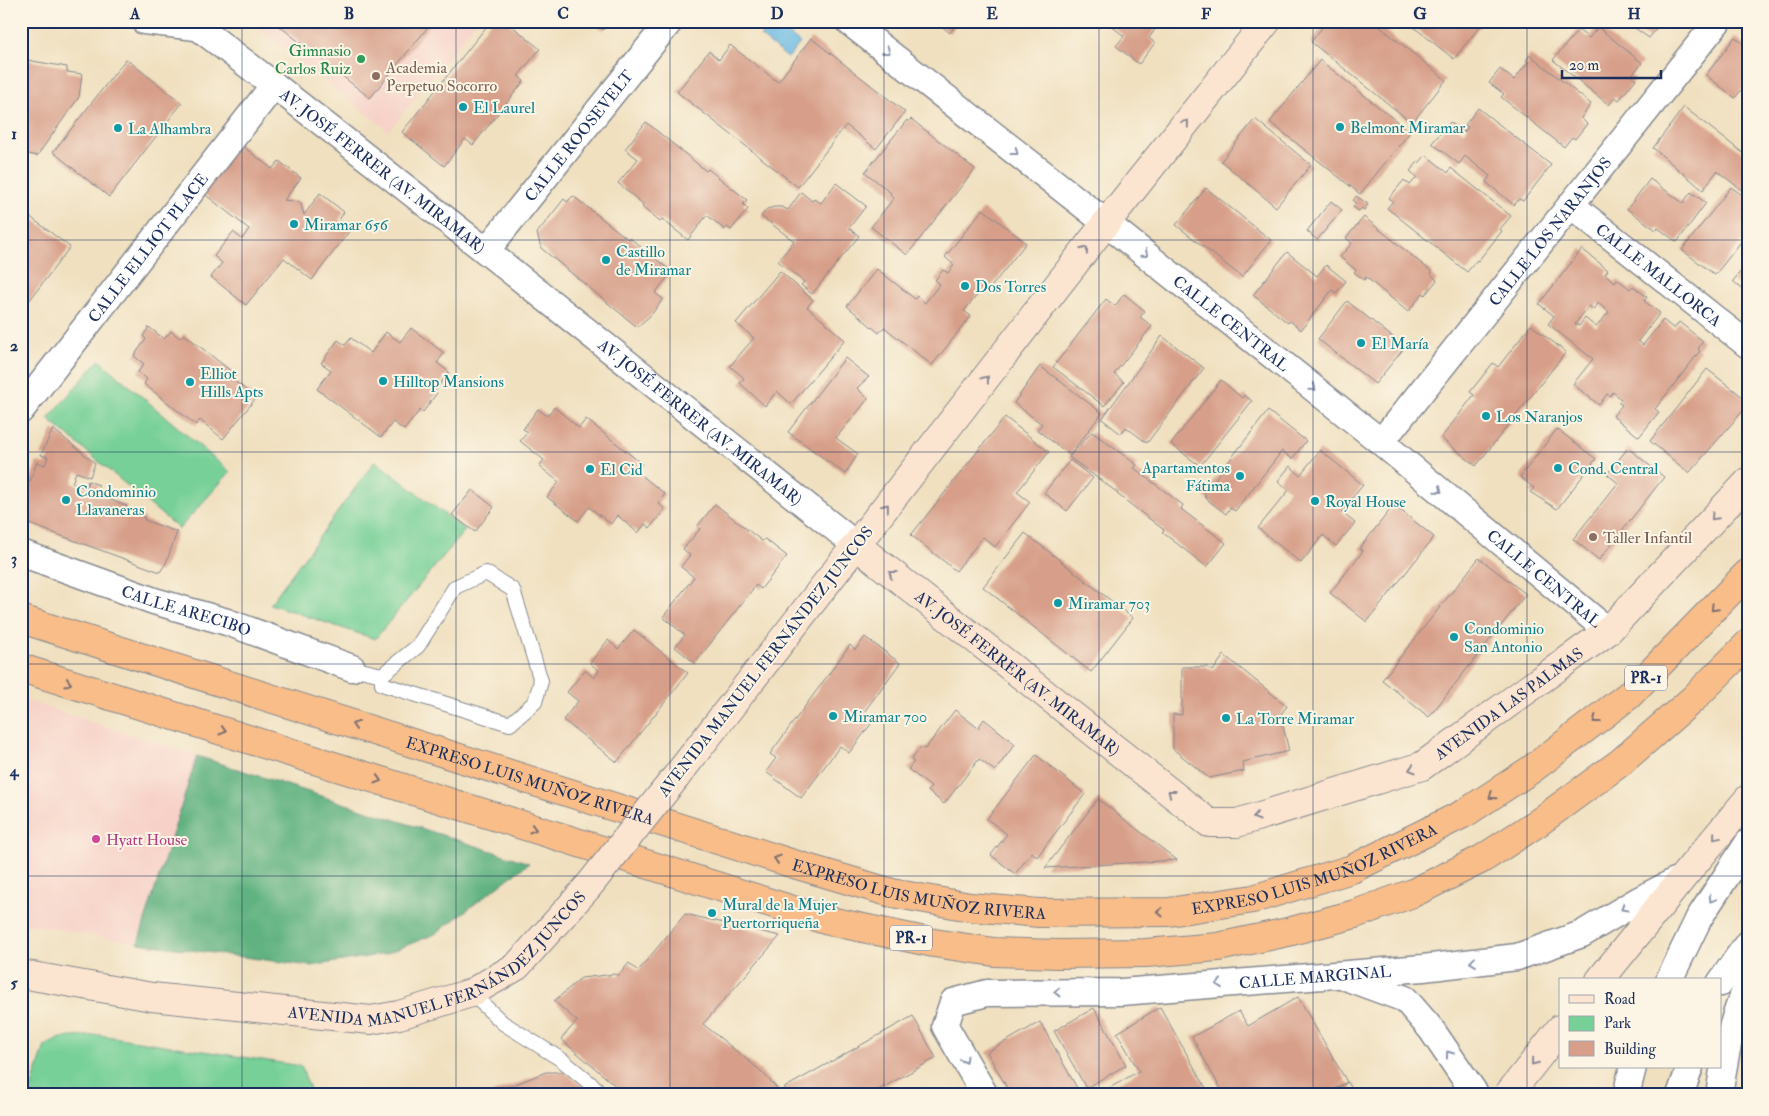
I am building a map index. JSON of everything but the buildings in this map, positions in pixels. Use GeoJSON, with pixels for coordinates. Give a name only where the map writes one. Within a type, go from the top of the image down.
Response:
{"type":"FeatureCollection","features":[{"type":"Feature","properties":{"kind":"highway","name":"EXPRESO LUIS MUÑOZ RIVERA"},"geometry":{"type":"LineString","coordinates":[[21,619],[796,865],[892,893],[970,907],[1039,913],[1169,912],[1253,899],[1352,869],[1465,813],[1532,769],[1630,695],[1748,573]]}},
{"type":"Feature","properties":{"kind":"highway","name":"PR-1"},"geometry":{"type":"LineString","coordinates":[[21,668],[825,920],[934,943],[994,952],[1058,954],[1146,953],[1218,947],[1288,932],[1355,914],[1413,893],[1482,859],[1539,822],[1621,762],[1693,699],[1748,644]]}},
{"type":"Feature","properties":{"kind":"main road","name":"AVENIDA MANUEL FERNÁNDEZ JUNCOS"},"geometry":{"type":"LineString","coordinates":[[21,974],[152,997],[371,1020],[399,1015],[471,993],[517,966],[587,888],[676,776],[1106,223],[1267,21]]}},
{"type":"Feature","properties":{"kind":"main road","name":"AVENIDA LAS PALMAS"},"geometry":{"type":"LineString","coordinates":[[1209,823],[1238,823],[1422,766],[1608,631],[1748,482]]}},
{"type":"Feature","properties":{"kind":"main road","name":"AV. JOSÉ FERRER (AV. MIRAMAR)"},"geometry":{"type":"LineString","coordinates":[[856,546],[1209,823]]}},
{"type":"Feature","properties":{"kind":"main road"},"geometry":{"type":"LineString","coordinates":[[1602,978],[1682,877],[1748,799]]}},
{"type":"Feature","properties":{"kind":"main road"},"geometry":{"type":"LineString","coordinates":[[1508,1095],[1559,1030]]}},
{"type":"Feature","properties":{"kind":"street"},"geometry":{"type":"LineString","coordinates":[[144,21],[193,24]]}},
{"type":"Feature","properties":{"kind":"street","name":"CALLE ROOSEVELT"},"geometry":{"type":"LineString","coordinates":[[486,251],[670,21]]}},
{"type":"Feature","properties":{"kind":"street","name":"CALLE CENTRAL"},"geometry":{"type":"LineString","coordinates":[[848,21],[1381,442],[1608,631]]}},
{"type":"Feature","properties":{"kind":"street","name":"CALLE LOS NARANJOS"},"geometry":{"type":"LineString","coordinates":[[1381,442],[1718,21]]}},
{"type":"Feature","properties":{"kind":"street","name":"AV. JOSÉ FERRER (AV. MIRAMAR)"},"geometry":{"type":"LineString","coordinates":[[193,24],[486,251],[856,546]]}},
{"type":"Feature","properties":{"kind":"street","name":"CALLE ELLIOT PLACE"},"geometry":{"type":"LineString","coordinates":[[21,410],[274,85]]}},
{"type":"Feature","properties":{"kind":"street","name":"CALLE MALLORCA"},"geometry":{"type":"LineString","coordinates":[[1572,205],[1748,345]]}},
{"type":"Feature","properties":{"kind":"street","name":"CALLE ARECIBO"},"geometry":{"type":"LineString","coordinates":[[21,553],[154,601],[227,622],[352,668]]}},
{"type":"Feature","properties":{"kind":"street"},"geometry":{"type":"LineString","coordinates":[[1670,978],[1699,918],[1748,843]]}},
{"type":"Feature","properties":{"kind":"street","name":"CALLE MARGINAL"},"geometry":{"type":"LineString","coordinates":[[985,1095],[945,1026],[953,1002],[987,992],[1121,992],[1423,968],[1517,957],[1582,934],[1638,900],[1682,877]]}},
{"type":"Feature","properties":{"kind":"street"},"geometry":{"type":"LineString","coordinates":[[1722,980],[1748,943]]}},
{"type":"Feature","properties":{"kind":"street"},"geometry":{"type":"LineString","coordinates":[[1338,975],[1405,999],[1431,1029],[1476,1095]]}},
{"type":"Feature","properties":{"kind":"street"},"geometry":{"type":"LineString","coordinates":[[1718,1095],[1727,1044],[1741,998],[1748,984]]}},
{"type":"Feature","properties":{"kind":"street"},"geometry":{"type":"LineString","coordinates":[[1626,1095],[1633,1068]]}},
{"type":"Feature","properties":{"kind":"street"},"geometry":{"type":"LineString","coordinates":[[1680,1095],[1690,1068]]}},
{"type":"Feature","properties":{"kind":"lane"},"geometry":{"type":"LineString","coordinates":[[486,573],[513,590],[540,681],[535,702],[510,724],[382,684],[382,675],[418,646],[455,587],[486,573]]}},
{"type":"Feature","properties":{"kind":"lane"},"geometry":{"type":"LineString","coordinates":[[352,668],[382,675]]}},
{"type":"Feature","properties":{"kind":"lane"},"geometry":{"type":"LineString","coordinates":[[471,993],[504,1023],[562,1060],[604,1095]]}},
{"type":"Feature","properties":{"kind":"shaded area","name":"Academia Perpetuo Socorro"},"geometry":{"type":"Polygon","coordinates":[[[249,21],[477,21],[389,131],[249,21]]]}},
{"type":"Feature","properties":{"kind":"shaded area","name":"Hyatt House"},"geometry":{"type":"Polygon","coordinates":[[[21,699],[197,756],[138,943],[21,923],[21,699]]]}},
{"type":"Feature","properties":{"kind":"green space"},"geometry":{"type":"Polygon","coordinates":[[[99,360],[230,472],[179,529],[48,419],[99,360]]]}},
{"type":"Feature","properties":{"kind":"green space"},"geometry":{"type":"Polygon","coordinates":[[[375,461],[465,530],[375,639],[270,604],[375,461]]]}},
{"type":"Feature","properties":{"kind":"green space"},"geometry":{"type":"Polygon","coordinates":[[[197,756],[529,863],[435,934],[385,954],[311,966],[138,943],[197,756]]]}},
{"type":"Feature","properties":{"kind":"green space"},"geometry":{"type":"Polygon","coordinates":[[[99,1035],[301,1066],[312,1095],[29,1095],[45,1046],[61,1038],[99,1035]]]}},
{"type":"Feature","properties":{"kind":"water"},"geometry":{"type":"Polygon","coordinates":[[[772,21],[800,43],[788,58],[760,36],[772,21]]]}},
{"type":"Feature","properties":{"kind":"place","name":"Gimnasio Carlos Ruiz"},"geometry":{"type":"Point","coordinates":[361,59]}},
{"type":"Feature","properties":{"kind":"place","name":"Academia Perpetuo Socorro"},"geometry":{"type":"Point","coordinates":[376,76]}},
{"type":"Feature","properties":{"kind":"place","name":"El Laurel"},"geometry":{"type":"Point","coordinates":[463,107]}},
{"type":"Feature","properties":{"kind":"place","name":"Belmont Miramar"},"geometry":{"type":"Point","coordinates":[1340,127]}},
{"type":"Feature","properties":{"kind":"place","name":"La Alhambra"},"geometry":{"type":"Point","coordinates":[118,128]}},
{"type":"Feature","properties":{"kind":"place","name":"Miramar 656"},"geometry":{"type":"Point","coordinates":[294,224]}},
{"type":"Feature","properties":{"kind":"place","name":"Castillo de Miramar"},"geometry":{"type":"Point","coordinates":[606,260]}},
{"type":"Feature","properties":{"kind":"place","name":"Dos Torres"},"geometry":{"type":"Point","coordinates":[965,286]}},
{"type":"Feature","properties":{"kind":"place","name":"El María"},"geometry":{"type":"Point","coordinates":[1361,343]}},
{"type":"Feature","properties":{"kind":"place","name":"Hilltop Mansions"},"geometry":{"type":"Point","coordinates":[383,381]}},
{"type":"Feature","properties":{"kind":"place","name":"Elliot Hills Apts"},"geometry":{"type":"Point","coordinates":[190,382]}},
{"type":"Feature","properties":{"kind":"place","name":"Los Naranjos"},"geometry":{"type":"Point","coordinates":[1486,416]}},
{"type":"Feature","properties":{"kind":"place","name":"Cond. Central"},"geometry":{"type":"Point","coordinates":[1558,468]}},
{"type":"Feature","properties":{"kind":"place","name":"El Cid"},"geometry":{"type":"Point","coordinates":[590,469]}},
{"type":"Feature","properties":{"kind":"place","name":"Apartamentos Fátima"},"geometry":{"type":"Point","coordinates":[1240,476]}},
{"type":"Feature","properties":{"kind":"place","name":"Condominio Llavaneras"},"geometry":{"type":"Point","coordinates":[66,500]}},
{"type":"Feature","properties":{"kind":"place","name":"Royal House"},"geometry":{"type":"Point","coordinates":[1315,501]}},
{"type":"Feature","properties":{"kind":"place","name":"Taller Infantil"},"geometry":{"type":"Point","coordinates":[1593,537]}},
{"type":"Feature","properties":{"kind":"place","name":"Miramar 703"},"geometry":{"type":"Point","coordinates":[1058,603]}},
{"type":"Feature","properties":{"kind":"place","name":"Condominio San Antonio"},"geometry":{"type":"Point","coordinates":[1454,637]}},
{"type":"Feature","properties":{"kind":"place","name":"Miramar 700"},"geometry":{"type":"Point","coordinates":[833,716]}},
{"type":"Feature","properties":{"kind":"place","name":"La Torre Miramar"},"geometry":{"type":"Point","coordinates":[1226,718]}},
{"type":"Feature","properties":{"kind":"place","name":"Hyatt House"},"geometry":{"type":"Point","coordinates":[96,839]}},
{"type":"Feature","properties":{"kind":"place","name":"Mural de la Mujer Puertorriqueña"},"geometry":{"type":"Point","coordinates":[712,913]}}]}
